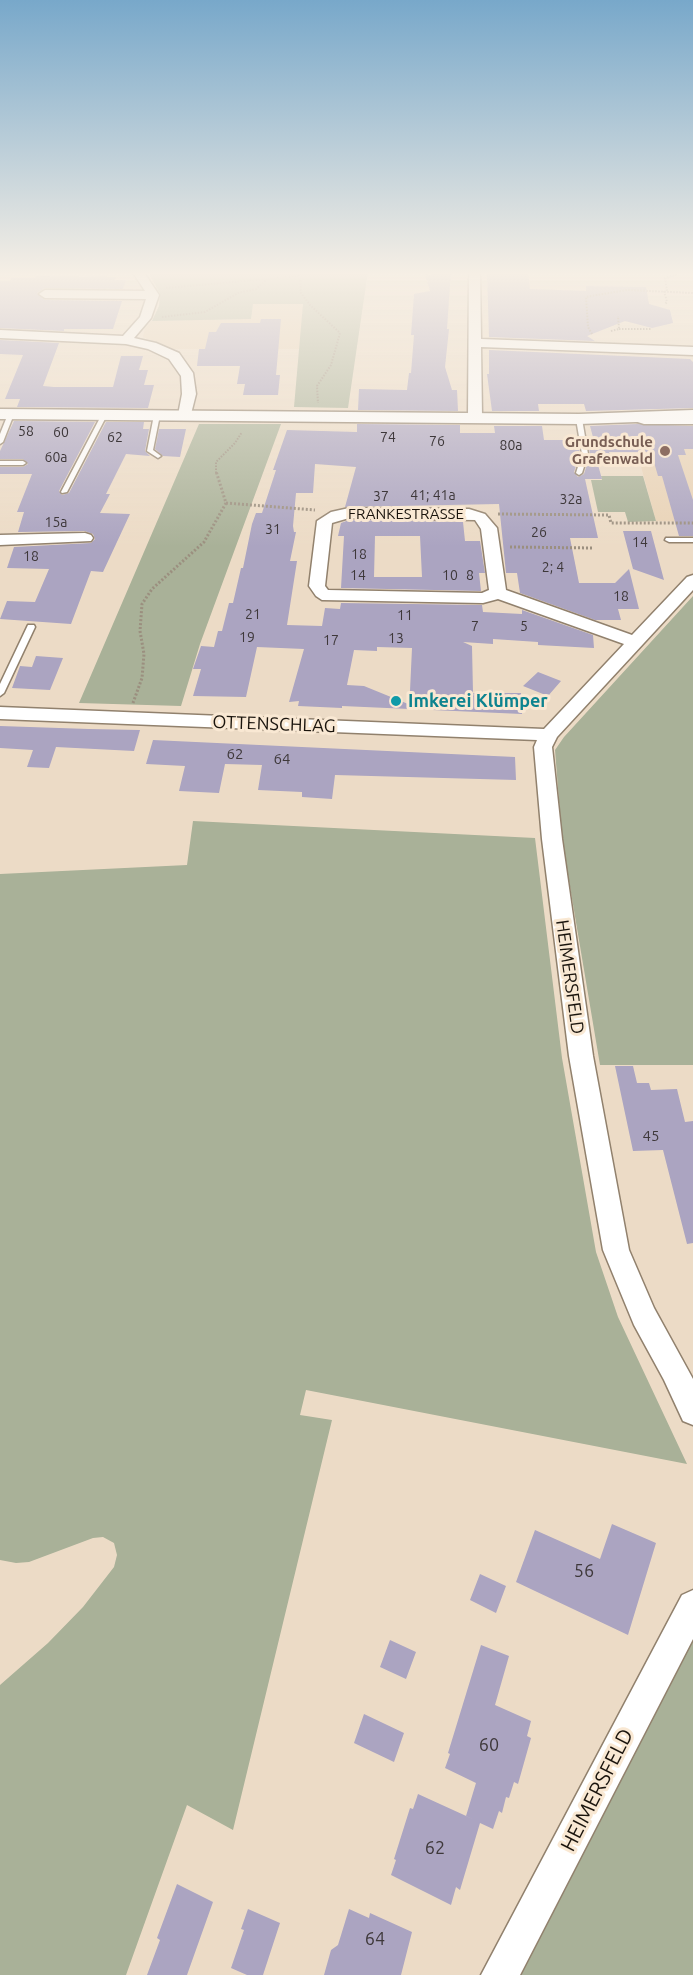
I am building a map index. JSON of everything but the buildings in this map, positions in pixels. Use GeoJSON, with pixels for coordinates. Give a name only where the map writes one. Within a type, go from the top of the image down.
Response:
{"type":"FeatureCollection","features":[{"type":"Feature","properties":{"kind":"street"},"geometry":{"type":"LineString","coordinates":[[179,363],[188,376],[189,394],[185,415]]}},
{"type":"Feature","properties":{"kind":"street"},"geometry":{"type":"LineString","coordinates":[[475,363],[475,416]]}},
{"type":"Feature","properties":{"kind":"street"},"geometry":{"type":"LineString","coordinates":[[5,414],[579,418],[693,415]]}},
{"type":"Feature","properties":{"kind":"street","name":"FRANKESTRASSE"},"geometry":{"type":"LineString","coordinates":[[498,593],[489,528],[485,521],[469,514],[349,513],[336,515],[325,521],[317,586],[322,593],[328,596],[483,598],[498,593],[634,642]]}},
{"type":"Feature","properties":{"kind":"street"},"geometry":{"type":"LineString","coordinates":[[0,540],[85,538]]}},
{"type":"Feature","properties":{"kind":"street"},"geometry":{"type":"LineString","coordinates":[[549,735],[693,580]]}},
{"type":"Feature","properties":{"kind":"street","name":"OTTENSCHLAG"},"geometry":{"type":"LineString","coordinates":[[0,713],[549,735]]}},
{"type":"Feature","properties":{"kind":"street","name":"HEIMERSFELD"},"geometry":{"type":"LineString","coordinates":[[549,735],[543,747],[543,765],[552,839],[581,1056],[616,1250],[644,1316],[674,1370],[693,1411]]}},
{"type":"Feature","properties":{"kind":"street","name":"HEIMERSFELD"},"geometry":{"type":"LineString","coordinates":[[500,1975],[693,1606]]}},
{"type":"Feature","properties":{"kind":"lane"},"geometry":{"type":"LineString","coordinates":[[0,442],[5,414]]}},
{"type":"Feature","properties":{"kind":"lane"},"geometry":{"type":"LineString","coordinates":[[64,492],[104,415]]}},
{"type":"Feature","properties":{"kind":"lane"},"geometry":{"type":"LineString","coordinates":[[157,415],[150,451],[158,456]]}},
{"type":"Feature","properties":{"kind":"lane"},"geometry":{"type":"LineString","coordinates":[[624,416],[644,422],[693,422]]}},
{"type":"Feature","properties":{"kind":"lane"},"geometry":{"type":"LineString","coordinates":[[579,418],[585,454],[579,473]]}},
{"type":"Feature","properties":{"kind":"lane"},"geometry":{"type":"LineString","coordinates":[[0,464],[23,463]]}},
{"type":"Feature","properties":{"kind":"lane"},"geometry":{"type":"LineString","coordinates":[[669,540],[693,540]]}},
{"type":"Feature","properties":{"kind":"lane"},"geometry":{"type":"LineString","coordinates":[[0,693],[32,627]]}},
{"type":"Feature","properties":{"kind":"path"},"geometry":{"type":"LineString","coordinates":[[319,416],[317,386],[332,363]]}},
{"type":"Feature","properties":{"kind":"path"},"geometry":{"type":"LineString","coordinates":[[127,717],[142,678],[144,654],[140,630],[142,604],[152,589],[204,542],[226,503],[216,475],[216,462],[235,443],[245,422],[258,415]]}},
{"type":"Feature","properties":{"kind":"path"},"geometry":{"type":"LineString","coordinates":[[226,503],[323,510],[336,515]]}},
{"type":"Feature","properties":{"kind":"path"},"geometry":{"type":"LineString","coordinates":[[498,514],[609,515],[611,523],[693,523]]}},
{"type":"Feature","properties":{"kind":"path"},"geometry":{"type":"LineString","coordinates":[[492,547],[593,548]]}},
{"type":"Feature","properties":{"kind":"shaded area","name":"Grundschule Grafenwald"},"geometry":{"type":"Polygon","coordinates":[[[630,426],[693,426],[693,522],[656,521],[630,426]]]}},
{"type":"Feature","properties":{"kind":"green space"},"geometry":{"type":"Polygon","coordinates":[[[298,363],[355,363],[348,408],[294,407],[298,363]]]}},
{"type":"Feature","properties":{"kind":"green space"},"geometry":{"type":"Polygon","coordinates":[[[199,424],[281,424],[200,644],[181,706],[79,703],[199,424]]]}},
{"type":"Feature","properties":{"kind":"green space"},"geometry":{"type":"Polygon","coordinates":[[[601,476],[643,476],[656,521],[628,522],[625,512],[598,512],[591,480],[602,480],[601,476]]]}},
{"type":"Feature","properties":{"kind":"green space"},"geometry":{"type":"Polygon","coordinates":[[[693,596],[693,1065],[600,1065],[562,839],[555,750],[564,737],[693,596]]]}},
{"type":"Feature","properties":{"kind":"green space"},"geometry":{"type":"Polygon","coordinates":[[[193,821],[535,838],[562,1058],[596,1252],[618,1317],[687,1464],[306,1390],[300,1415],[332,1420],[233,1830],[187,1805],[126,1975],[0,1975],[0,1685],[48,1643],[83,1607],[114,1567],[117,1555],[114,1543],[103,1537],[93,1538],[29,1562],[16,1563],[0,1560],[0,874],[187,865],[193,821]]]}},
{"type":"Feature","properties":{"kind":"green space"},"geometry":{"type":"Polygon","coordinates":[[[693,1638],[693,1975],[520,1975],[693,1638]]]}},
{"type":"Feature","properties":{"kind":"place","name":"Grundschule Grafenwald"},"geometry":{"type":"Point","coordinates":[665,451]}},
{"type":"Feature","properties":{"kind":"place","name":"Imkerei Klümper"},"geometry":{"type":"Point","coordinates":[396,701]}}]}
